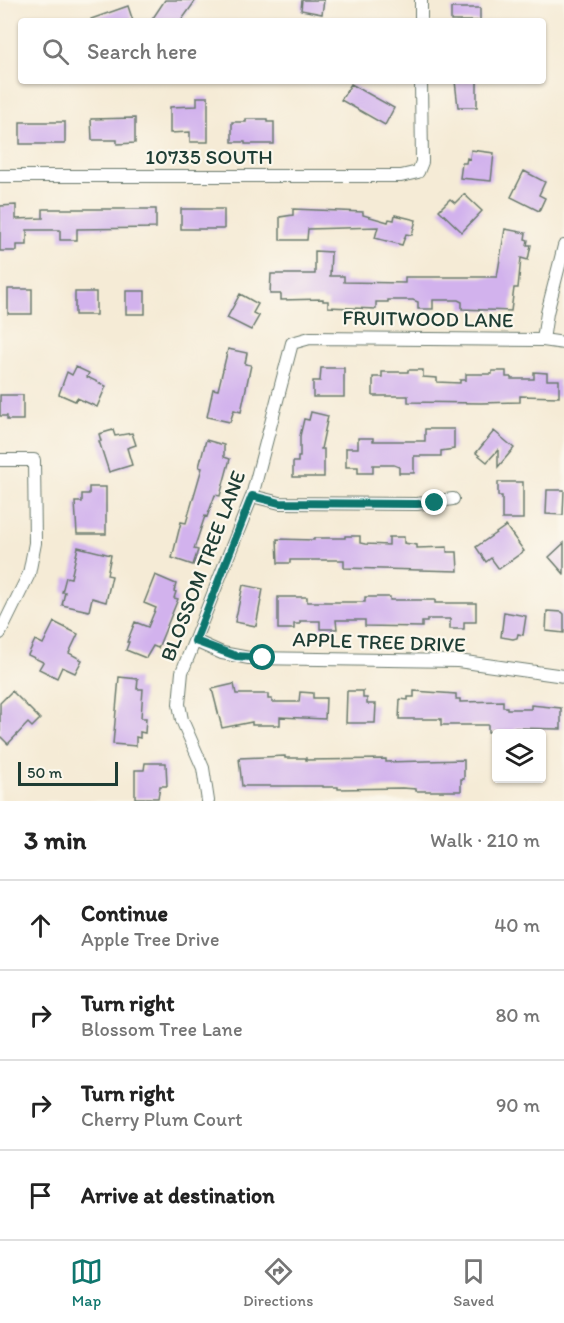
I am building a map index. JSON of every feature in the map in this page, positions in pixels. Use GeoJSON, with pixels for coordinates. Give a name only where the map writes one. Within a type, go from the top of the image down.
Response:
{"type":"FeatureCollection","features":[{"type":"Feature","properties":{"kind":"street"},"geometry":{"type":"LineString","coordinates":[[421,0],[421,18]]}},
{"type":"Feature","properties":{"kind":"street","name":"10735 SOUTH"},"geometry":{"type":"LineString","coordinates":[[0,176],[401,176],[418,172],[422,162],[422,84]]}},
{"type":"Feature","properties":{"kind":"street"},"geometry":{"type":"LineString","coordinates":[[543,340],[547,313],[564,246]]}},
{"type":"Feature","properties":{"kind":"street","name":"FRUITWOOD LANE"},"geometry":{"type":"LineString","coordinates":[[292,343],[310,338],[543,340],[564,343]]}},
{"type":"Feature","properties":{"kind":"street","name":"BLOSSOM TREE LANE"},"geometry":{"type":"LineString","coordinates":[[208,801],[203,768],[183,720],[179,704],[183,672],[252,496],[292,343]]}},
{"type":"Feature","properties":{"kind":"street"},"geometry":{"type":"LineString","coordinates":[[0,460],[34,460],[35,543],[29,574],[0,633]]}},
{"type":"Feature","properties":{"kind":"street"},"geometry":{"type":"LineString","coordinates":[[252,496],[280,503],[417,504],[453,499]]}},
{"type":"Feature","properties":{"kind":"street","name":"APPLE TREE DRIVE"},"geometry":{"type":"LineString","coordinates":[[195,641],[222,653],[249,658],[458,661],[564,676]]}},
{"type":"Feature","properties":{"kind":"building"},"geometry":{"type":"Polygon","coordinates":[[[165,0],[196,0],[183,18],[153,18],[165,0]]]}},
{"type":"Feature","properties":{"kind":"building"},"geometry":{"type":"Polygon","coordinates":[[[302,0],[324,0],[322,14],[301,10],[302,0]]]}},
{"type":"Feature","properties":{"kind":"building"},"geometry":{"type":"Polygon","coordinates":[[[128,6],[132,18],[94,18],[128,6]]]}},
{"type":"Feature","properties":{"kind":"building"},"geometry":{"type":"Polygon","coordinates":[[[451,8],[480,8],[480,18],[451,18],[451,8]]]}},
{"type":"Feature","properties":{"kind":"building"},"geometry":{"type":"Polygon","coordinates":[[[351,84],[394,108],[385,125],[341,100],[351,84]]]}},
{"type":"Feature","properties":{"kind":"building"},"geometry":{"type":"Polygon","coordinates":[[[455,84],[477,84],[477,107],[458,107],[455,84]]]}},
{"type":"Feature","properties":{"kind":"building"},"geometry":{"type":"Polygon","coordinates":[[[197,97],[208,97],[208,142],[190,142],[190,132],[170,133],[170,107],[197,106],[197,97]]]}},
{"type":"Feature","properties":{"kind":"building"},"geometry":{"type":"Polygon","coordinates":[[[135,118],[135,143],[117,144],[117,140],[92,140],[91,119],[135,118]]]}},
{"type":"Feature","properties":{"kind":"building"},"geometry":{"type":"Polygon","coordinates":[[[246,119],[267,119],[267,122],[274,122],[274,144],[232,142],[232,122],[246,122],[246,119]]]}},
{"type":"Feature","properties":{"kind":"building"},"geometry":{"type":"Polygon","coordinates":[[[20,122],[65,122],[65,144],[20,144],[20,122]]]}},
{"type":"Feature","properties":{"kind":"building"},"geometry":{"type":"Polygon","coordinates":[[[471,150],[494,153],[491,181],[460,178],[462,163],[466,163],[467,158],[470,159],[471,150]]]}},
{"type":"Feature","properties":{"kind":"building"},"geometry":{"type":"Polygon","coordinates":[[[524,171],[545,182],[539,195],[545,198],[539,211],[511,197],[524,171]]]}},
{"type":"Feature","properties":{"kind":"building"},"geometry":{"type":"Polygon","coordinates":[[[464,194],[482,211],[462,232],[439,210],[450,199],[455,203],[464,194]]]}},
{"type":"Feature","properties":{"kind":"building"},"geometry":{"type":"Polygon","coordinates":[[[16,205],[16,219],[43,218],[43,209],[156,209],[156,228],[77,229],[77,240],[60,240],[60,230],[27,230],[27,245],[17,245],[17,251],[0,251],[0,206],[16,205]]]}},
{"type":"Feature","properties":{"kind":"building"},"geometry":{"type":"Polygon","coordinates":[[[181,209],[224,209],[224,229],[181,229],[181,209]]]}},
{"type":"Feature","properties":{"kind":"building"},"geometry":{"type":"Polygon","coordinates":[[[293,209],[363,212],[363,215],[388,222],[389,219],[394,220],[395,215],[416,220],[412,235],[406,234],[402,245],[375,238],[378,227],[308,229],[307,240],[280,240],[280,217],[293,215],[293,209]]]}},
{"type":"Feature","properties":{"kind":"building"},"geometry":{"type":"Polygon","coordinates":[[[505,229],[526,233],[527,245],[531,245],[528,260],[521,258],[518,288],[514,288],[511,311],[462,309],[462,302],[458,300],[433,300],[433,309],[418,309],[418,302],[413,300],[376,302],[376,309],[328,307],[328,301],[323,301],[323,299],[281,300],[281,294],[270,294],[271,274],[315,274],[315,251],[331,252],[330,276],[344,276],[344,282],[405,283],[405,277],[497,277],[505,229]]]}},
{"type":"Feature","properties":{"kind":"building"},"geometry":{"type":"Polygon","coordinates":[[[8,289],[32,289],[32,314],[8,314],[8,289]]]}},
{"type":"Feature","properties":{"kind":"building"},"geometry":{"type":"Polygon","coordinates":[[[126,291],[145,291],[145,314],[126,314],[126,291]]]}},
{"type":"Feature","properties":{"kind":"building"},"geometry":{"type":"Polygon","coordinates":[[[75,292],[96,292],[96,315],[75,315],[75,292]]]}},
{"type":"Feature","properties":{"kind":"building"},"geometry":{"type":"Polygon","coordinates":[[[240,294],[258,304],[253,313],[259,316],[251,330],[227,318],[240,294]]]}},
{"type":"Feature","properties":{"kind":"building"},"geometry":{"type":"Polygon","coordinates":[[[228,349],[247,353],[245,364],[251,365],[241,412],[234,410],[230,422],[207,417],[213,389],[218,390],[228,349]]]}},
{"type":"Feature","properties":{"kind":"building"},"geometry":{"type":"Polygon","coordinates":[[[76,367],[89,373],[87,377],[106,386],[97,407],[77,398],[75,401],[59,394],[67,372],[72,375],[76,367]]]}},
{"type":"Feature","properties":{"kind":"building"},"geometry":{"type":"Polygon","coordinates":[[[321,368],[344,368],[344,397],[313,397],[313,381],[320,381],[321,368]]]}},
{"type":"Feature","properties":{"kind":"building"},"geometry":{"type":"Polygon","coordinates":[[[408,370],[423,370],[423,377],[437,378],[437,382],[460,383],[460,380],[466,380],[466,374],[492,374],[492,371],[506,371],[506,377],[511,377],[511,379],[534,379],[534,372],[547,373],[547,380],[559,380],[559,397],[520,396],[520,402],[481,403],[408,402],[408,396],[373,396],[373,377],[382,377],[382,372],[408,372],[408,370]]]}},
{"type":"Feature","properties":{"kind":"building"},"geometry":{"type":"Polygon","coordinates":[[[0,395],[23,395],[23,420],[7,420],[7,416],[0,416],[0,395]]]}},
{"type":"Feature","properties":{"kind":"building"},"geometry":{"type":"Polygon","coordinates":[[[311,412],[328,416],[321,449],[324,449],[324,477],[293,477],[293,462],[298,462],[298,457],[300,457],[300,436],[304,419],[309,420],[311,412]]]}},
{"type":"Feature","properties":{"kind":"building"},"geometry":{"type":"Polygon","coordinates":[[[425,429],[454,429],[454,449],[441,451],[441,456],[414,456],[414,473],[399,473],[399,467],[394,465],[373,465],[373,473],[358,473],[358,467],[346,467],[346,448],[358,448],[358,438],[373,438],[373,441],[425,441],[425,429]]]}},
{"type":"Feature","properties":{"kind":"building"},"geometry":{"type":"Polygon","coordinates":[[[113,430],[115,436],[132,433],[136,445],[127,448],[132,465],[109,472],[99,434],[113,430]]]}},
{"type":"Feature","properties":{"kind":"building"},"geometry":{"type":"Polygon","coordinates":[[[494,431],[514,448],[498,467],[498,450],[487,462],[476,453],[494,431]]]}},
{"type":"Feature","properties":{"kind":"building"},"geometry":{"type":"Polygon","coordinates":[[[206,440],[224,445],[224,457],[230,459],[220,496],[215,495],[207,517],[205,516],[194,549],[198,550],[193,565],[172,558],[181,522],[186,523],[202,468],[199,467],[206,440]]]}},
{"type":"Feature","properties":{"kind":"building"},"geometry":{"type":"Polygon","coordinates":[[[498,482],[523,482],[523,519],[502,519],[502,496],[498,496],[498,482]]]}},
{"type":"Feature","properties":{"kind":"building"},"geometry":{"type":"Polygon","coordinates":[[[89,487],[106,487],[106,534],[77,534],[75,502],[82,502],[82,494],[89,494],[89,487]]]}},
{"type":"Feature","properties":{"kind":"building"},"geometry":{"type":"Polygon","coordinates":[[[547,490],[564,490],[563,515],[546,514],[547,490]]]}},
{"type":"Feature","properties":{"kind":"building"},"geometry":{"type":"Polygon","coordinates":[[[506,526],[524,551],[499,569],[491,558],[486,562],[476,547],[506,526]]]}},
{"type":"Feature","properties":{"kind":"building"},"geometry":{"type":"Polygon","coordinates":[[[345,536],[360,536],[360,543],[365,544],[389,545],[389,537],[404,537],[404,543],[417,545],[417,548],[447,547],[447,552],[457,552],[458,571],[344,568],[344,560],[290,560],[290,563],[278,563],[277,539],[314,540],[314,538],[345,538],[345,536]]]}},
{"type":"Feature","properties":{"kind":"building"},"geometry":{"type":"Polygon","coordinates":[[[564,543],[564,574],[549,557],[564,543]]]}},
{"type":"Feature","properties":{"kind":"building"},"geometry":{"type":"Polygon","coordinates":[[[78,547],[111,555],[107,575],[112,576],[106,602],[92,598],[89,611],[62,605],[65,592],[62,592],[66,577],[71,578],[78,547]]]}},
{"type":"Feature","properties":{"kind":"building"},"geometry":{"type":"Polygon","coordinates":[[[155,575],[176,584],[174,598],[178,599],[158,648],[153,646],[146,658],[126,650],[135,622],[148,627],[156,608],[144,603],[155,575]]]}},
{"type":"Feature","properties":{"kind":"building"},"geometry":{"type":"Polygon","coordinates":[[[243,585],[263,589],[256,626],[235,622],[243,585]]]}},
{"type":"Feature","properties":{"kind":"building"},"geometry":{"type":"Polygon","coordinates":[[[278,597],[307,597],[307,602],[365,602],[365,597],[390,597],[390,600],[476,603],[476,622],[464,622],[464,629],[450,629],[450,619],[427,619],[427,622],[422,622],[422,627],[365,626],[365,620],[336,620],[337,629],[320,629],[320,621],[300,621],[300,624],[294,624],[294,629],[278,629],[278,597]]]}},
{"type":"Feature","properties":{"kind":"building"},"geometry":{"type":"Polygon","coordinates":[[[547,611],[564,614],[564,633],[546,631],[547,611]]]}},
{"type":"Feature","properties":{"kind":"building"},"geometry":{"type":"Polygon","coordinates":[[[504,612],[526,616],[523,635],[518,634],[517,638],[513,639],[501,637],[504,612]]]}},
{"type":"Feature","properties":{"kind":"building"},"geometry":{"type":"Polygon","coordinates":[[[54,622],[78,634],[69,653],[82,660],[75,673],[62,667],[57,678],[39,669],[43,662],[28,655],[35,640],[43,644],[54,622]]]}},
{"type":"Feature","properties":{"kind":"building"},"geometry":{"type":"Polygon","coordinates":[[[119,677],[138,679],[137,689],[143,689],[141,718],[146,718],[145,733],[140,732],[140,738],[136,737],[136,746],[113,744],[119,677]]]}},
{"type":"Feature","properties":{"kind":"building"},"geometry":{"type":"Polygon","coordinates":[[[234,684],[236,694],[268,694],[268,699],[272,699],[272,702],[299,702],[300,692],[313,693],[313,698],[326,698],[325,719],[280,717],[280,725],[252,725],[252,722],[222,728],[212,689],[234,684]]]}},
{"type":"Feature","properties":{"kind":"building"},"geometry":{"type":"Polygon","coordinates":[[[12,691],[40,719],[32,727],[28,723],[8,744],[0,736],[0,703],[12,691]]]}},
{"type":"Feature","properties":{"kind":"building"},"geometry":{"type":"Polygon","coordinates":[[[347,691],[363,691],[363,698],[367,698],[367,704],[376,704],[375,723],[346,723],[347,691]]]}},
{"type":"Feature","properties":{"kind":"building"},"geometry":{"type":"Polygon","coordinates":[[[414,691],[456,694],[456,699],[460,699],[460,702],[503,701],[503,707],[507,709],[531,709],[531,705],[561,708],[561,729],[515,728],[492,729],[492,732],[488,732],[488,725],[441,725],[441,719],[399,719],[400,699],[408,700],[408,697],[414,697],[414,691]]]}},
{"type":"Feature","properties":{"kind":"building"},"geometry":{"type":"Polygon","coordinates":[[[285,756],[285,758],[306,758],[306,760],[386,759],[386,762],[464,760],[464,779],[461,779],[461,791],[416,791],[416,789],[402,788],[338,789],[338,787],[323,786],[242,786],[239,758],[285,756]]]}},
{"type":"Feature","properties":{"kind":"building"},"geometry":{"type":"Polygon","coordinates":[[[145,763],[166,763],[167,786],[160,786],[158,798],[135,798],[135,770],[144,770],[145,763]]]}},
{"type":"Feature","properties":{"kind":"route"},"geometry":{"type":"LineString","coordinates":[[263,658],[222,653],[195,641],[252,496],[280,503],[435,503]]}}]}
